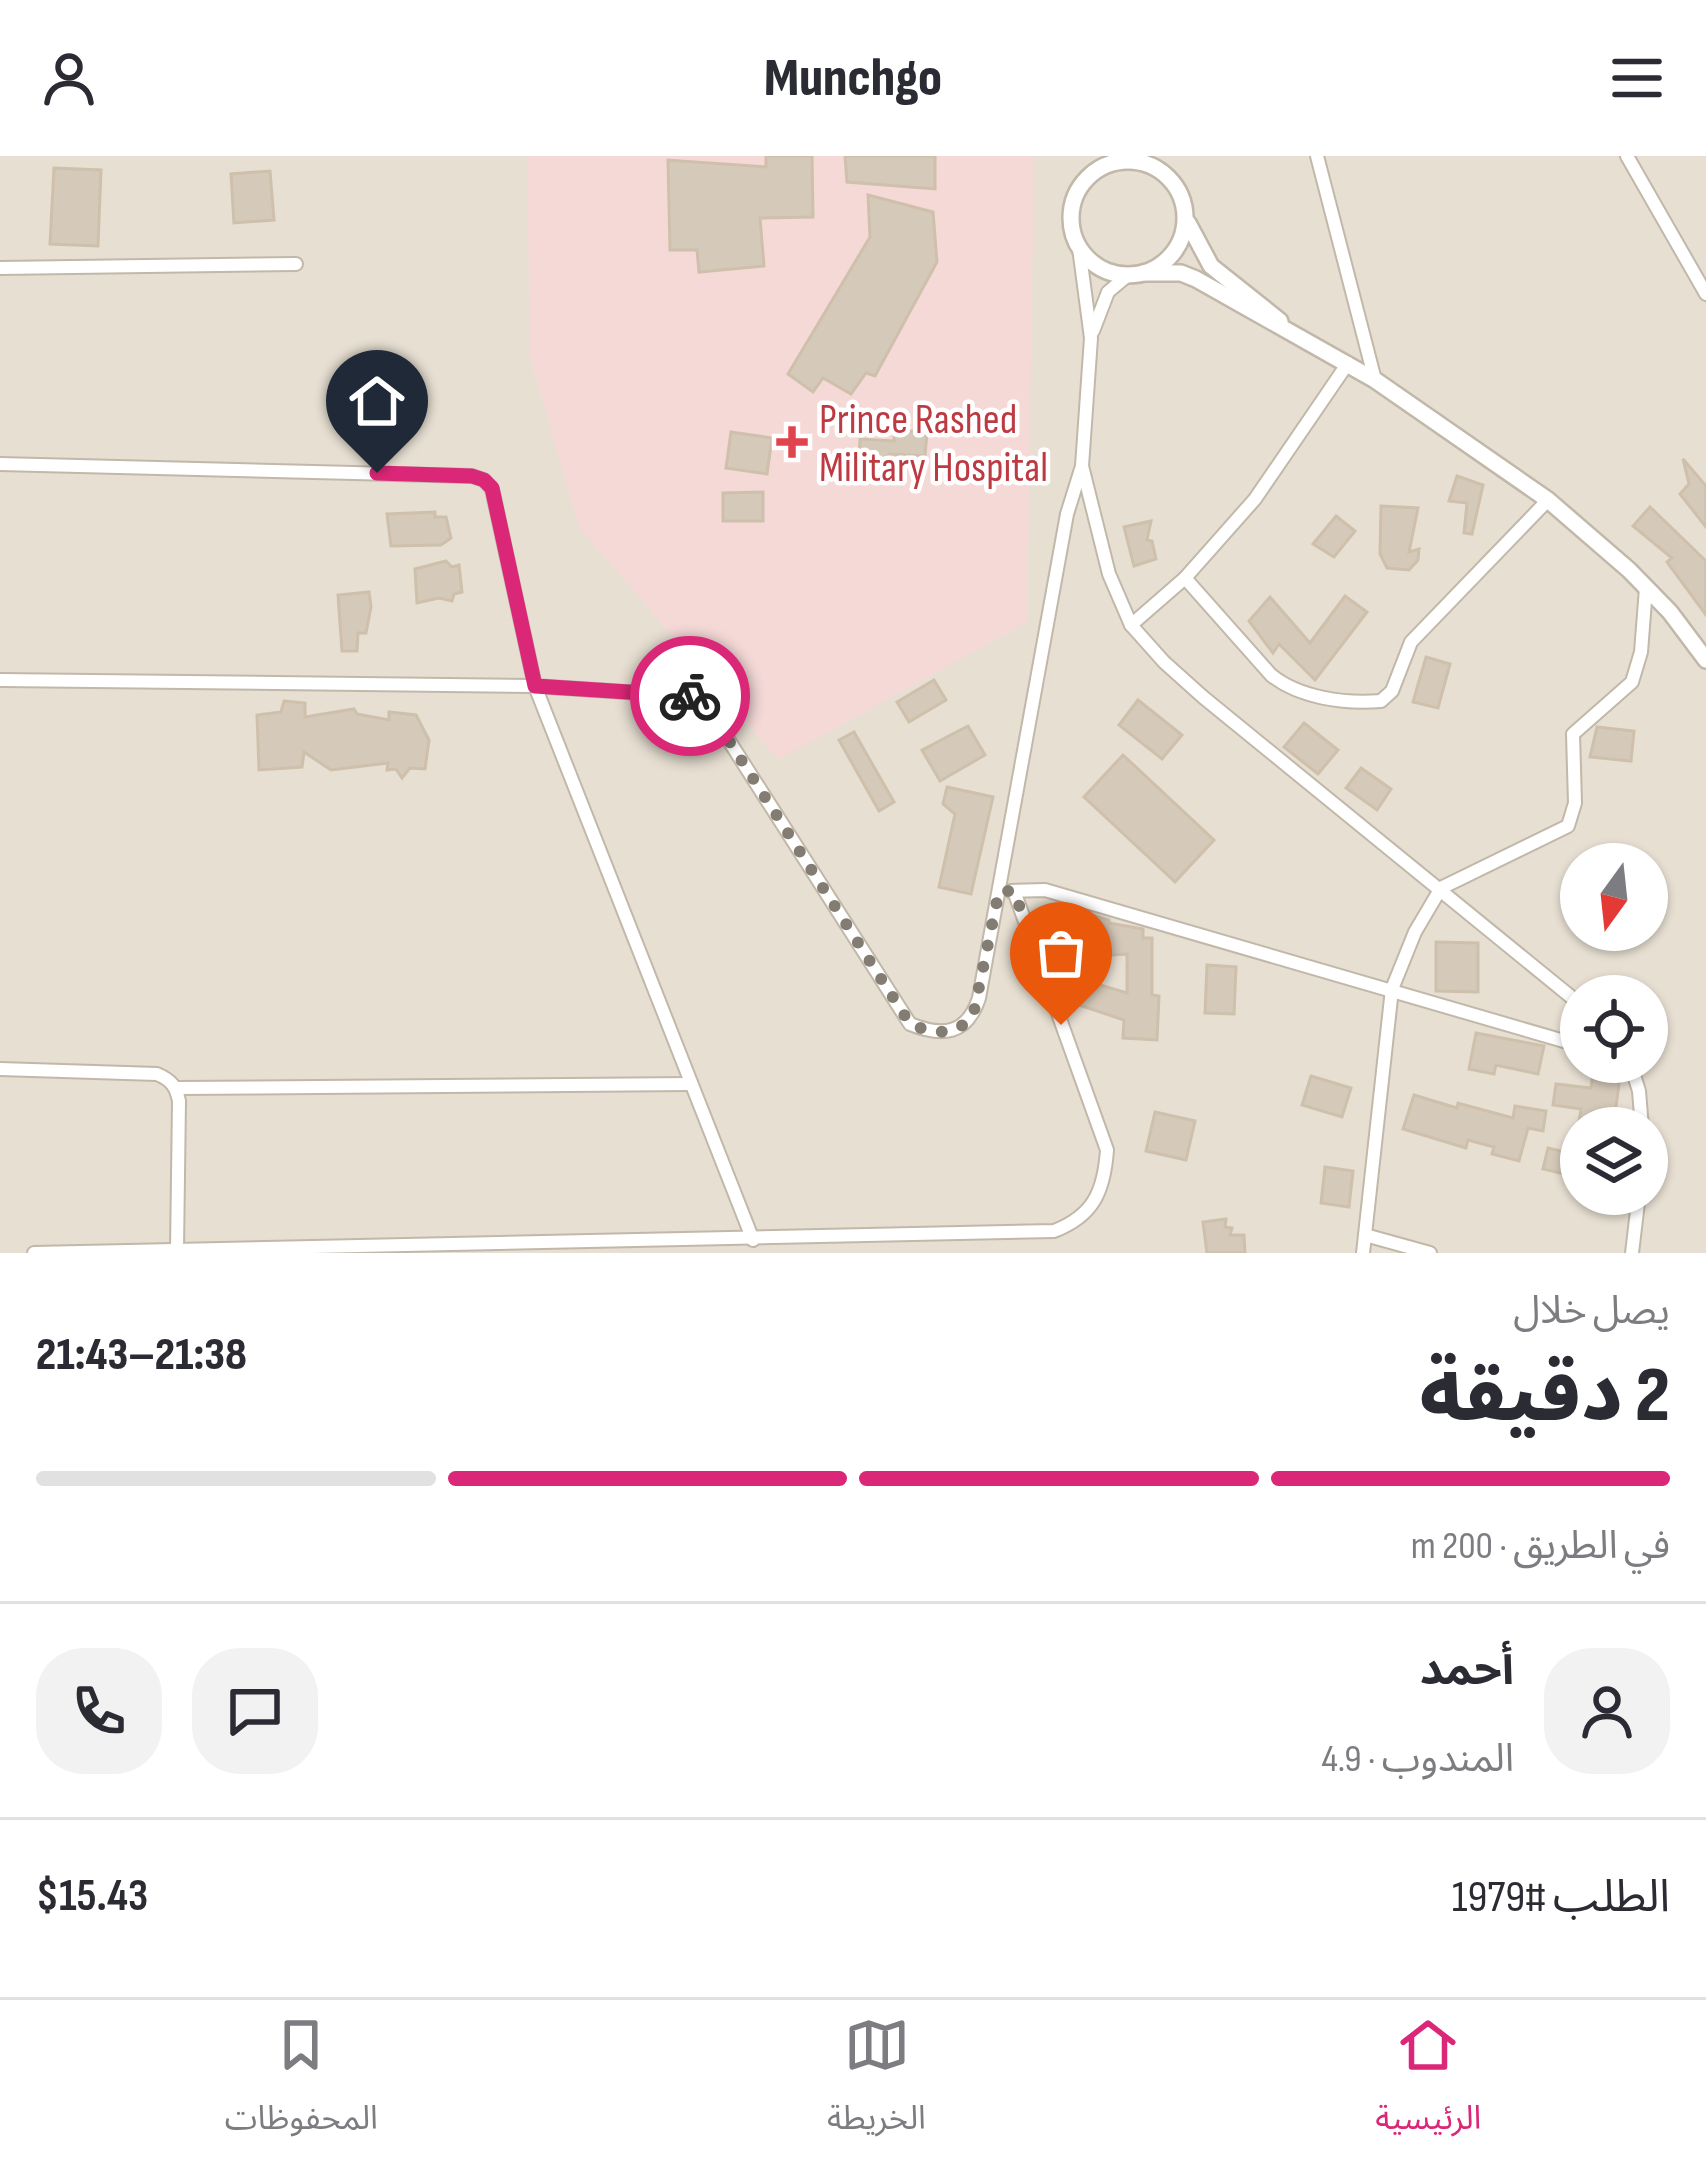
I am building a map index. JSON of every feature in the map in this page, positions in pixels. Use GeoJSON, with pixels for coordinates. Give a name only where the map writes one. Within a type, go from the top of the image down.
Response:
{"type":"FeatureCollection","features":[{"type":"Feature","properties":{"kind":"street"},"geometry":{"type":"LineString","coordinates":[[1084,156],[1090,175]]}},
{"type":"Feature","properties":{"kind":"street"},"geometry":{"type":"LineString","coordinates":[[1317,156],[1375,380]]}},
{"type":"Feature","properties":{"kind":"street"},"geometry":{"type":"LineString","coordinates":[[1627,156],[1706,294]]}},
{"type":"Feature","properties":{"kind":"street"},"geometry":{"type":"LineString","coordinates":[[0,680],[535,686],[701,697],[910,1024],[945,1034],[973,1016],[1006,891],[1067,514],[1082,466],[1090,338],[1071,215],[1074,199],[1090,175],[1124,158],[1162,171],[1175,184],[1186,219],[1211,266],[1287,327]]}},
{"type":"Feature","properties":{"kind":"street"},"geometry":{"type":"LineString","coordinates":[[1145,273],[1175,253],[1186,219]]}},
{"type":"Feature","properties":{"kind":"street"},"geometry":{"type":"LineString","coordinates":[[1079,248],[1108,272],[1127,276],[1180,273],[1256,316],[1287,327],[1375,380],[1548,500],[1646,588],[1706,660]]}},
{"type":"Feature","properties":{"kind":"street"},"geometry":{"type":"LineString","coordinates":[[0,268],[296,263]]}},
{"type":"Feature","properties":{"kind":"street"},"geometry":{"type":"LineString","coordinates":[[1090,338],[1108,292],[1127,276]]}},
{"type":"Feature","properties":{"kind":"street"},"geometry":{"type":"LineString","coordinates":[[1131,625],[1185,578],[1256,499],[1348,363]]}},
{"type":"Feature","properties":{"kind":"street"},"geometry":{"type":"LineString","coordinates":[[0,464],[472,476],[492,488],[535,686],[753,1240]]}},
{"type":"Feature","properties":{"kind":"street"},"geometry":{"type":"LineString","coordinates":[[1082,466],[1109,574],[1131,625],[1203,697],[1560,987]]}},
{"type":"Feature","properties":{"kind":"street"},"geometry":{"type":"LineString","coordinates":[[1185,578],[1287,688],[1381,701],[1392,691],[1411,642],[1548,500]]}},
{"type":"Feature","properties":{"kind":"street"},"geometry":{"type":"LineString","coordinates":[[1363,1253],[1392,989],[1414,932],[1441,888],[1568,826],[1575,803],[1574,734],[1635,676],[1646,588]]}},
{"type":"Feature","properties":{"kind":"street"},"geometry":{"type":"LineString","coordinates":[[1006,891],[1045,890],[1560,1040]]}},
{"type":"Feature","properties":{"kind":"street"},"geometry":{"type":"LineString","coordinates":[[34,1253],[1054,1232],[1076,1222],[1096,1202],[1105,1177],[1107,1150],[1006,891]]}},
{"type":"Feature","properties":{"kind":"street"},"geometry":{"type":"LineString","coordinates":[[0,1069],[157,1074],[177,1088],[692,1084]]}},
{"type":"Feature","properties":{"kind":"street"},"geometry":{"type":"LineString","coordinates":[[176,1249],[177,1088]]}},
{"type":"Feature","properties":{"kind":"street"},"geometry":{"type":"LineString","coordinates":[[1632,1253],[1637,1215]]}},
{"type":"Feature","properties":{"kind":"street"},"geometry":{"type":"LineString","coordinates":[[1365,1234],[1430,1253]]}},
{"type":"Feature","properties":{"kind":"shaded area"},"geometry":{"type":"Polygon","coordinates":[[[0,156],[1706,156],[1706,1253],[0,1253],[0,156]]]}},
{"type":"Feature","properties":{"kind":"shaded area","name":"Prince Rashed Military Hospital"},"geometry":{"type":"Polygon","coordinates":[[[527,156],[1034,156],[1027,622],[778,760],[579,527],[530,358],[527,156]]]}},
{"type":"Feature","properties":{"kind":"building"},"geometry":{"type":"Polygon","coordinates":[[[766,156],[812,156],[813,217],[760,218],[764,266],[699,272],[697,250],[670,250],[668,160],[766,167],[766,156]]]}},
{"type":"Feature","properties":{"kind":"building"},"geometry":{"type":"Polygon","coordinates":[[[845,156],[935,156],[935,189],[847,182],[845,156]]]}},
{"type":"Feature","properties":{"kind":"building"},"geometry":{"type":"Polygon","coordinates":[[[54,168],[101,170],[98,246],[50,244],[54,168]]]}},
{"type":"Feature","properties":{"kind":"building"},"geometry":{"type":"Polygon","coordinates":[[[270,171],[274,220],[234,223],[231,174],[270,171]]]}},
{"type":"Feature","properties":{"kind":"building"},"geometry":{"type":"Polygon","coordinates":[[[868,195],[933,212],[937,262],[875,376],[866,373],[851,394],[823,378],[813,392],[788,374],[870,237],[868,195]]]}},
{"type":"Feature","properties":{"kind":"building"},"geometry":{"type":"Polygon","coordinates":[[[894,430],[927,432],[925,456],[889,454],[887,477],[858,475],[860,439],[894,441],[894,430]]]}},
{"type":"Feature","properties":{"kind":"building"},"geometry":{"type":"Polygon","coordinates":[[[731,432],[772,438],[767,474],[726,468],[731,432]]]}},
{"type":"Feature","properties":{"kind":"building"},"geometry":{"type":"Polygon","coordinates":[[[1683,459],[1706,486],[1706,527],[1680,494],[1689,484],[1683,459]]]}},
{"type":"Feature","properties":{"kind":"building"},"geometry":{"type":"Polygon","coordinates":[[[1457,476],[1483,485],[1472,534],[1464,533],[1467,503],[1449,501],[1457,476]]]}},
{"type":"Feature","properties":{"kind":"building"},"geometry":{"type":"Polygon","coordinates":[[[763,492],[763,521],[723,521],[723,493],[763,492]]]}},
{"type":"Feature","properties":{"kind":"building"},"geometry":{"type":"Polygon","coordinates":[[[1381,506],[1418,508],[1409,552],[1419,549],[1418,560],[1409,570],[1387,568],[1380,554],[1381,506]]]}},
{"type":"Feature","properties":{"kind":"building"},"geometry":{"type":"Polygon","coordinates":[[[1650,507],[1706,561],[1706,615],[1667,562],[1672,558],[1633,526],[1650,507]]]}},
{"type":"Feature","properties":{"kind":"building"},"geometry":{"type":"Polygon","coordinates":[[[435,512],[435,517],[446,517],[451,538],[441,545],[391,546],[387,514],[435,512]]]}},
{"type":"Feature","properties":{"kind":"building"},"geometry":{"type":"Polygon","coordinates":[[[1336,516],[1355,531],[1334,557],[1313,544],[1336,516]]]}},
{"type":"Feature","properties":{"kind":"building"},"geometry":{"type":"Polygon","coordinates":[[[1151,521],[1147,540],[1152,541],[1156,559],[1134,566],[1124,527],[1151,521]]]}},
{"type":"Feature","properties":{"kind":"building"},"geometry":{"type":"Polygon","coordinates":[[[446,561],[452,567],[459,565],[462,592],[454,594],[452,601],[439,598],[417,603],[415,569],[446,561]]]}},
{"type":"Feature","properties":{"kind":"building"},"geometry":{"type":"Polygon","coordinates":[[[369,592],[366,633],[358,633],[357,651],[342,651],[338,595],[369,592]]]}},
{"type":"Feature","properties":{"kind":"building"},"geometry":{"type":"Polygon","coordinates":[[[1345,596],[1367,612],[1315,680],[1279,644],[1273,653],[1249,621],[1270,597],[1310,643],[1345,596]]]}},
{"type":"Feature","properties":{"kind":"building"},"geometry":{"type":"Polygon","coordinates":[[[1426,657],[1450,664],[1438,708],[1413,702],[1426,657]]]}},
{"type":"Feature","properties":{"kind":"building"},"geometry":{"type":"Polygon","coordinates":[[[934,680],[946,700],[909,722],[897,702],[934,680]]]}},
{"type":"Feature","properties":{"kind":"building"},"geometry":{"type":"Polygon","coordinates":[[[1138,700],[1182,735],[1162,759],[1119,725],[1138,700]]]}},
{"type":"Feature","properties":{"kind":"building"},"geometry":{"type":"Polygon","coordinates":[[[284,701],[305,703],[305,717],[354,709],[357,714],[389,720],[389,712],[416,715],[429,740],[425,769],[410,768],[402,778],[396,769],[387,770],[388,763],[331,770],[304,752],[302,767],[259,770],[257,715],[281,712],[284,701]]]}},
{"type":"Feature","properties":{"kind":"building"},"geometry":{"type":"Polygon","coordinates":[[[1304,723],[1338,750],[1318,774],[1284,747],[1304,723]]]}},
{"type":"Feature","properties":{"kind":"building"},"geometry":{"type":"Polygon","coordinates":[[[968,726],[985,755],[940,781],[922,750],[968,726]]]}},
{"type":"Feature","properties":{"kind":"building"},"geometry":{"type":"Polygon","coordinates":[[[1597,727],[1634,731],[1631,761],[1590,757],[1597,727]]]}},
{"type":"Feature","properties":{"kind":"building"},"geometry":{"type":"Polygon","coordinates":[[[854,732],[894,802],[879,811],[839,740],[854,732]]]}},
{"type":"Feature","properties":{"kind":"building"},"geometry":{"type":"Polygon","coordinates":[[[1123,755],[1214,840],[1175,882],[1084,797],[1123,755]]]}},
{"type":"Feature","properties":{"kind":"building"},"geometry":{"type":"Polygon","coordinates":[[[1361,768],[1391,789],[1377,810],[1346,788],[1361,768]]]}},
{"type":"Feature","properties":{"kind":"building"},"geometry":{"type":"Polygon","coordinates":[[[947,787],[993,797],[971,894],[939,887],[955,814],[943,804],[947,787]]]}},
{"type":"Feature","properties":{"kind":"building"},"geometry":{"type":"Polygon","coordinates":[[[1080,911],[1143,929],[1143,938],[1152,938],[1152,995],[1159,996],[1157,1040],[1123,1038],[1124,1020],[1076,1004],[1084,980],[1127,993],[1127,954],[1097,956],[1095,934],[1065,946],[1055,921],[1080,911]]]}},
{"type":"Feature","properties":{"kind":"building"},"geometry":{"type":"Polygon","coordinates":[[[1436,942],[1478,943],[1478,992],[1436,991],[1436,942]]]}},
{"type":"Feature","properties":{"kind":"building"},"geometry":{"type":"Polygon","coordinates":[[[1207,965],[1236,967],[1234,1014],[1205,1013],[1207,965]]]}},
{"type":"Feature","properties":{"kind":"building"},"geometry":{"type":"Polygon","coordinates":[[[1476,1033],[1544,1046],[1538,1074],[1496,1065],[1494,1074],[1469,1069],[1476,1033]]]}},
{"type":"Feature","properties":{"kind":"building"},"geometry":{"type":"Polygon","coordinates":[[[1311,1076],[1351,1088],[1342,1117],[1302,1105],[1311,1076]]]}},
{"type":"Feature","properties":{"kind":"building"},"geometry":{"type":"Polygon","coordinates":[[[1592,1083],[1619,1083],[1616,1107],[1553,1105],[1556,1084],[1591,1088],[1592,1083]]]}},
{"type":"Feature","properties":{"kind":"building"},"geometry":{"type":"Polygon","coordinates":[[[1414,1095],[1513,1118],[1515,1106],[1546,1111],[1543,1131],[1528,1128],[1519,1161],[1492,1154],[1494,1147],[1468,1140],[1466,1148],[1403,1129],[1414,1095]]]}},
{"type":"Feature","properties":{"kind":"building"},"geometry":{"type":"Polygon","coordinates":[[[1155,1112],[1195,1121],[1186,1160],[1146,1151],[1155,1112]]]}},
{"type":"Feature","properties":{"kind":"building"},"geometry":{"type":"Polygon","coordinates":[[[1548,1148],[1560,1151],[1560,1173],[1543,1169],[1548,1148]]]}},
{"type":"Feature","properties":{"kind":"building"},"geometry":{"type":"Polygon","coordinates":[[[1325,1167],[1353,1171],[1349,1207],[1321,1203],[1325,1167]]]}},
{"type":"Feature","properties":{"kind":"building"},"geometry":{"type":"Polygon","coordinates":[[[1226,1219],[1225,1227],[1232,1228],[1230,1235],[1244,1235],[1245,1253],[1207,1253],[1203,1222],[1226,1219]]]}},
{"type":"Feature","properties":{"kind":"way so far"},"geometry":{"type":"LineString","coordinates":[[690,696],[701,697],[910,1024],[945,1034],[973,1016],[999,891],[1014,891],[1061,1025]]}},
{"type":"Feature","properties":{"kind":"place","name":"Prince Rashed Military Hospital"},"geometry":{"type":"Point","coordinates":[792,442]}},
{"type":"Feature","properties":{"kind":"route"},"geometry":{"type":"LineString","coordinates":[[377,473],[472,476],[492,488],[535,686],[690,696]]}}]}
